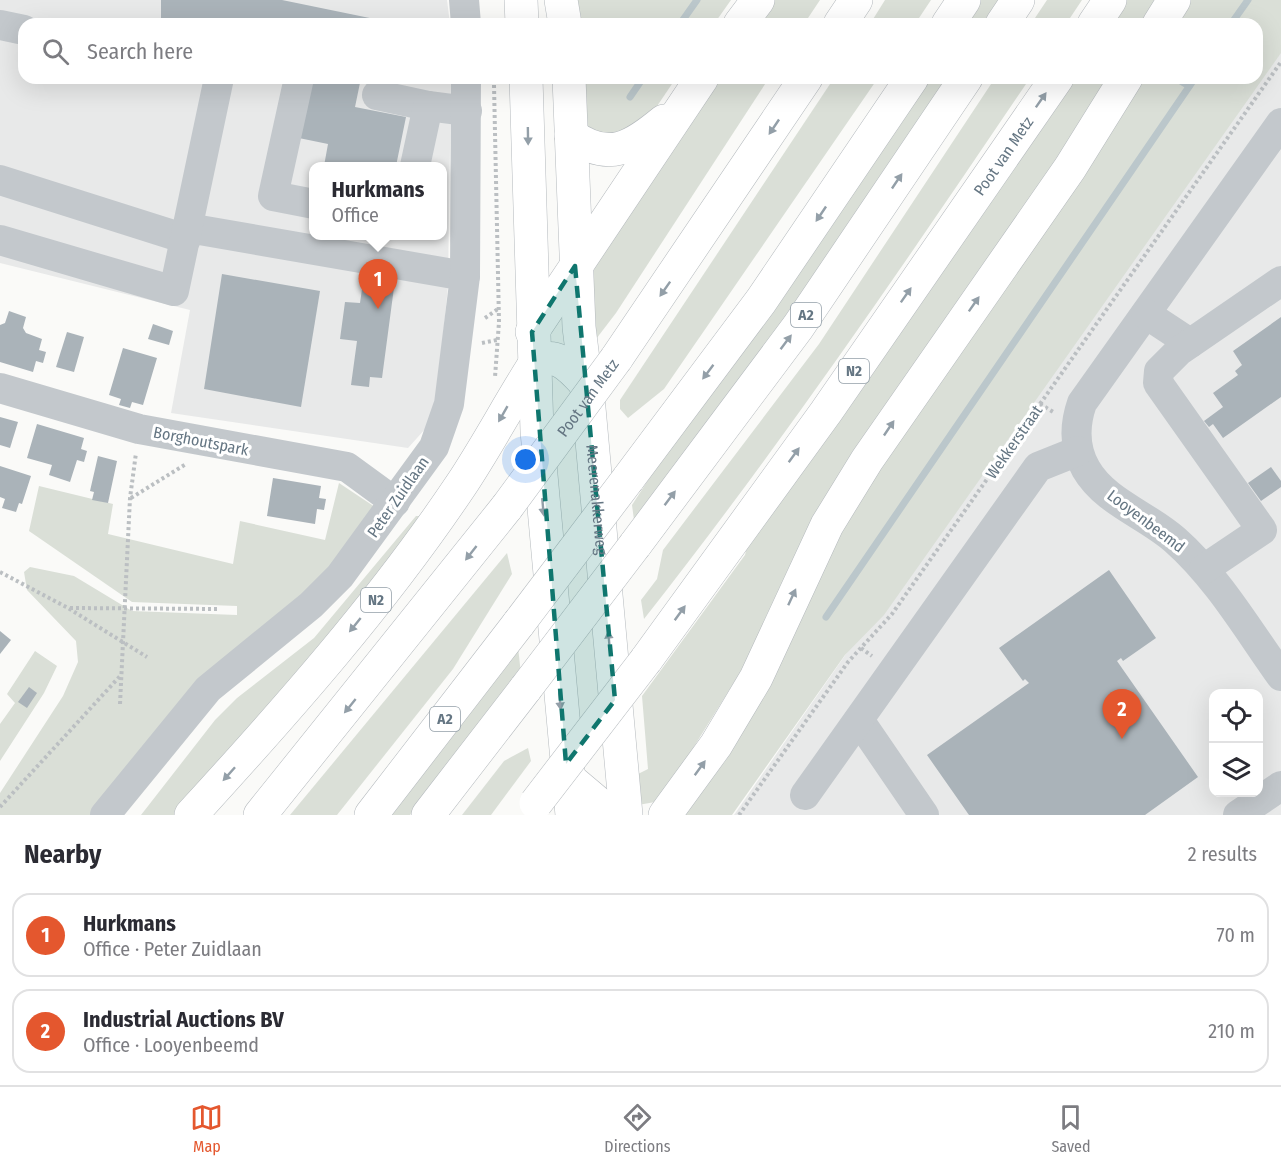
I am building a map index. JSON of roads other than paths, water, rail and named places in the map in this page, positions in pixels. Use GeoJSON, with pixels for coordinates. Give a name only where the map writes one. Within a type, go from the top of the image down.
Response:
{"type":"FeatureCollection","features":[{"type":"Feature","properties":{"kind":"main road"},"geometry":{"type":"LineString","coordinates":[[521,0],[522,18]]}},
{"type":"Feature","properties":{"kind":"main road"},"geometry":{"type":"LineString","coordinates":[[561,0],[564,18]]}},
{"type":"Feature","properties":{"kind":"main road"},"geometry":{"type":"LineString","coordinates":[[744,18],[758,0]]}},
{"type":"Feature","properties":{"kind":"main road"},"geometry":{"type":"LineString","coordinates":[[844,18],[856,0]]}},
{"type":"Feature","properties":{"kind":"main road"},"geometry":{"type":"LineString","coordinates":[[952,18],[964,0]]}},
{"type":"Feature","properties":{"kind":"main road"},"geometry":{"type":"LineString","coordinates":[[1006,18],[1018,0]]}},
{"type":"Feature","properties":{"kind":"main road"},"geometry":{"type":"LineString","coordinates":[[1098,18],[1110,0]]}},
{"type":"Feature","properties":{"kind":"main road"},"geometry":{"type":"LineString","coordinates":[[1163,18],[1174,0]]}},
{"type":"Feature","properties":{"kind":"main road"},"geometry":{"type":"LineString","coordinates":[[526,84],[532,332],[537,431],[572,815]]}},
{"type":"Feature","properties":{"kind":"main road","name":"Meerenakkerweg"},"geometry":{"type":"LineString","coordinates":[[569,84],[575,266],[625,815]]}},
{"type":"Feature","properties":{"kind":"main road"},"geometry":{"type":"LineString","coordinates":[[532,332],[698,84]]}},
{"type":"Feature","properties":{"kind":"main road","name":"Poot van Metz"},"geometry":{"type":"LineString","coordinates":[[260,815],[507,507],[616,359],[802,84]]}},
{"type":"Feature","properties":{"kind":"main road","name":"A2"},"geometry":{"type":"LineString","coordinates":[[371,815],[519,623],[761,301],[908,84]]}},
{"type":"Feature","properties":{"kind":"main road","name":"A2"},"geometry":{"type":"LineString","coordinates":[[428,815],[635,545],[798,327],[962,84]]}},
{"type":"Feature","properties":{"kind":"main road","name":"Poot van Metz"},"geometry":{"type":"LineString","coordinates":[[531,809],[646,660],[826,412],[1053,84]]}},
{"type":"Feature","properties":{"kind":"main road"},"geometry":{"type":"LineString","coordinates":[[665,815],[716,745],[756,678],[827,525],[867,460],[1070,168],[1122,84]]}},
{"type":"Feature","properties":{"kind":"main road"},"geometry":{"type":"LineString","coordinates":[[571,135],[592,147],[621,149],[638,142],[681,107]]}},
{"type":"Feature","properties":{"kind":"main road"},"geometry":{"type":"LineString","coordinates":[[534,365],[546,358],[560,360],[587,386]]}},
{"type":"Feature","properties":{"kind":"main road","name":"N2"},"geometry":{"type":"LineString","coordinates":[[191,815],[304,689],[418,546],[462,484],[534,365]]}},
{"type":"Feature","properties":{"kind":"main road"},"geometry":{"type":"LineString","coordinates":[[567,777],[599,804],[625,815]]}},
{"type":"Feature","properties":{"kind":"street"},"geometry":{"type":"LineString","coordinates":[[464,0],[466,18]]}},
{"type":"Feature","properties":{"kind":"street"},"geometry":{"type":"LineString","coordinates":[[0,25],[18,29]]}},
{"type":"Feature","properties":{"kind":"street"},"geometry":{"type":"LineString","coordinates":[[0,240],[174,291],[218,84]]}},
{"type":"Feature","properties":{"kind":"street"},"geometry":{"type":"LineString","coordinates":[[298,84],[273,196],[309,203]]}},
{"type":"Feature","properties":{"kind":"street","name":"Peter Zuidlaan"},"geometry":{"type":"LineString","coordinates":[[105,815],[208,688],[311,605],[340,576],[434,447],[444,422],[453,380],[465,276],[454,231],[467,111],[466,84]]}},
{"type":"Feature","properties":{"kind":"street"},"geometry":{"type":"LineString","coordinates":[[377,95],[428,106],[467,111]]}},
{"type":"Feature","properties":{"kind":"street"},"geometry":{"type":"LineString","coordinates":[[416,162],[428,106]]}},
{"type":"Feature","properties":{"kind":"street"},"geometry":{"type":"LineString","coordinates":[[1078,451],[1076,422],[1082,404],[1281,123]]}},
{"type":"Feature","properties":{"kind":"street"},"geometry":{"type":"LineString","coordinates":[[0,180],[187,234],[465,276]]}},
{"type":"Feature","properties":{"kind":"street"},"geometry":{"type":"LineString","coordinates":[[1204,569],[1262,530],[1158,384],[1159,371],[1190,343],[1281,280]]}},
{"type":"Feature","properties":{"kind":"street"},"geometry":{"type":"LineString","coordinates":[[1146,314],[1190,343]]}},
{"type":"Feature","properties":{"kind":"street","name":"Borghoutspark"},"geometry":{"type":"LineString","coordinates":[[0,388],[139,429],[346,467],[395,502]]}},
{"type":"Feature","properties":{"kind":"street","name":"Looyenbeemd"},"geometry":{"type":"LineString","coordinates":[[1078,451],[1087,471],[1097,484],[1174,538],[1204,569],[1281,676]]}},
{"type":"Feature","properties":{"kind":"street","name":"Wekkerstraat"},"geometry":{"type":"LineString","coordinates":[[805,795],[1038,467],[1078,451]]}},
{"type":"Feature","properties":{"kind":"street"},"geometry":{"type":"LineString","coordinates":[[865,712],[924,815]]}},
{"type":"Feature","properties":{"kind":"street"},"geometry":{"type":"LineString","coordinates":[[1238,815],[1281,786]]}},
{"type":"Feature","properties":{"kind":"waterway"},"geometry":{"type":"LineString","coordinates":[[684,18],[697,0]]}},
{"type":"Feature","properties":{"kind":"waterway"},"geometry":{"type":"LineString","coordinates":[[1235,18],[1248,0]]}},
{"type":"Feature","properties":{"kind":"waterway"},"geometry":{"type":"LineString","coordinates":[[630,97],[639,84]]}},
{"type":"Feature","properties":{"kind":"waterway"},"geometry":{"type":"LineString","coordinates":[[826,617],[1191,84]]}},
{"type":"Feature","properties":{"kind":"place","name":"Hurkmans"},"geometry":{"type":"Point","coordinates":[378,309]}},
{"type":"Feature","properties":{"kind":"place","name":"Industrial Auctions BV"},"geometry":{"type":"Point","coordinates":[1122,739]}}]}
